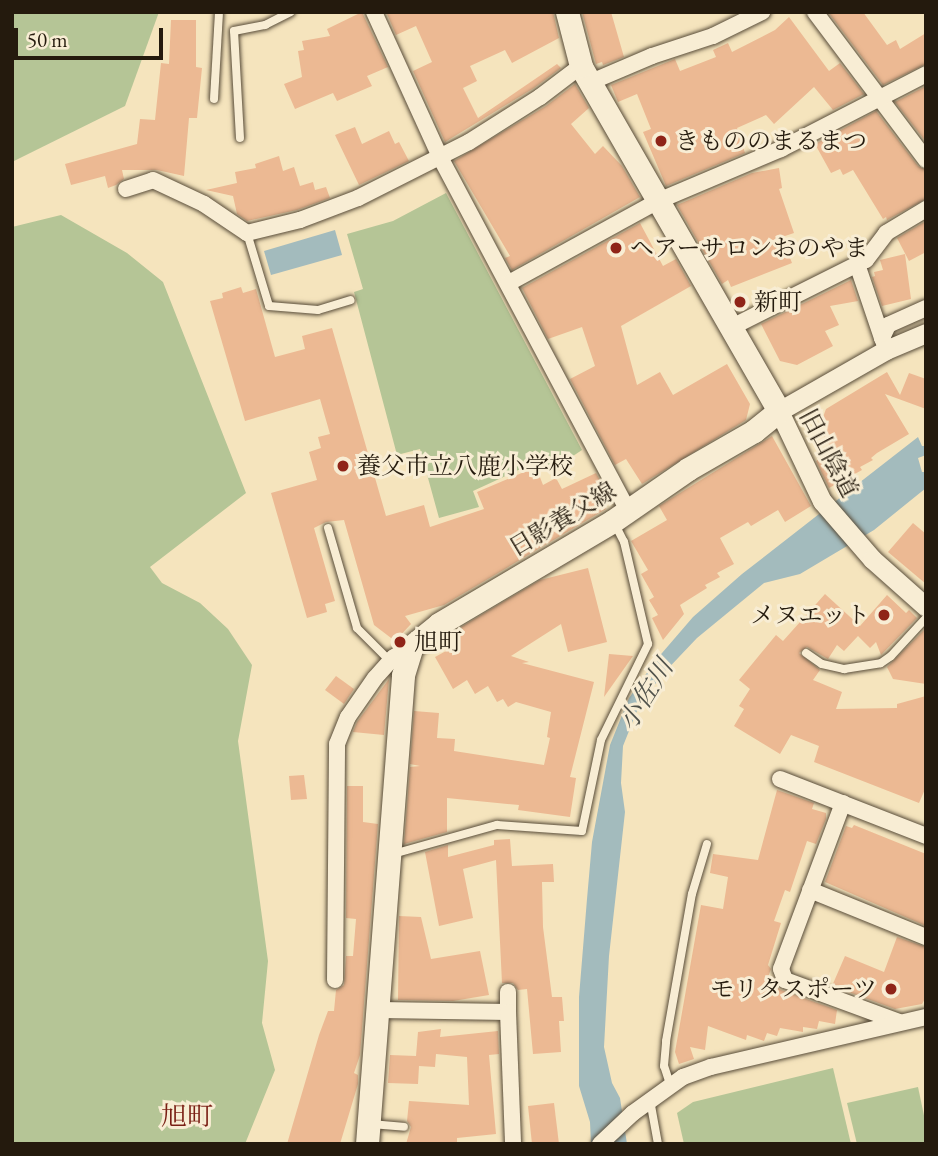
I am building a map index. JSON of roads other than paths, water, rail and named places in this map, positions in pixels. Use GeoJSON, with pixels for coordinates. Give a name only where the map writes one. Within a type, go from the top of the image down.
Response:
{"type":"FeatureCollection","features":[{"type":"Feature","properties":{"kind":"main road"},"geometry":{"type":"LineString","coordinates":[[567,12],[586,74],[779,411]]}},
{"type":"Feature","properties":{"kind":"main road","name":"日影養父線"},"geometry":{"type":"LineString","coordinates":[[412,646],[439,624],[620,516],[688,469],[754,431],[779,411]]}},
{"type":"Feature","properties":{"kind":"main road"},"geometry":{"type":"LineString","coordinates":[[368,1134],[380,1010],[403,675],[412,646]]}},
{"type":"Feature","properties":{"kind":"street"},"geometry":{"type":"LineString","coordinates":[[374,12],[440,158],[509,282],[620,516]]}},
{"type":"Feature","properties":{"kind":"street"},"geometry":{"type":"LineString","coordinates":[[126,189],[153,180],[204,204],[247,233],[300,220],[347,203],[440,158],[540,97],[586,74],[713,36],[762,12]]}},
{"type":"Feature","properties":{"kind":"street"},"geometry":{"type":"LineString","coordinates":[[815,12],[926,160]]}},
{"type":"Feature","properties":{"kind":"street"},"geometry":{"type":"LineString","coordinates":[[509,282],[658,201],[781,149],[926,74]]}},
{"type":"Feature","properties":{"kind":"street"},"geometry":{"type":"LineString","coordinates":[[730,328],[857,264],[873,252],[886,233],[926,209]]}},
{"type":"Feature","properties":{"kind":"street"},"geometry":{"type":"LineString","coordinates":[[857,264],[884,344]]}},
{"type":"Feature","properties":{"kind":"street"},"geometry":{"type":"LineString","coordinates":[[884,344],[888,325],[926,308]]}},
{"type":"Feature","properties":{"kind":"street"},"geometry":{"type":"LineString","coordinates":[[779,411],[884,344],[926,333]]}},
{"type":"Feature","properties":{"kind":"street","name":"旧山陰道"},"geometry":{"type":"LineString","coordinates":[[779,411],[822,501],[873,559],[926,607]]}},
{"type":"Feature","properties":{"kind":"street"},"geometry":{"type":"LineString","coordinates":[[335,980],[337,744],[348,717],[390,661],[412,646]]}},
{"type":"Feature","properties":{"kind":"street"},"geometry":{"type":"LineString","coordinates":[[780,779],[925,833]]}},
{"type":"Feature","properties":{"kind":"street"},"geometry":{"type":"LineString","coordinates":[[843,803],[781,969],[785,980],[899,1022]]}},
{"type":"Feature","properties":{"kind":"street"},"geometry":{"type":"LineString","coordinates":[[810,890],[926,937]]}},
{"type":"Feature","properties":{"kind":"street"},"geometry":{"type":"LineString","coordinates":[[508,992],[513,1144]]}},
{"type":"Feature","properties":{"kind":"street"},"geometry":{"type":"LineString","coordinates":[[380,1010],[508,1012]]}},
{"type":"Feature","properties":{"kind":"street"},"geometry":{"type":"LineString","coordinates":[[600,1144],[670,1084],[711,1067],[926,1017]]}},
{"type":"Feature","properties":{"kind":"lane"},"geometry":{"type":"LineString","coordinates":[[214,99],[219,12]]}},
{"type":"Feature","properties":{"kind":"lane"},"geometry":{"type":"LineString","coordinates":[[240,138],[234,31],[265,25],[291,12]]}},
{"type":"Feature","properties":{"kind":"lane"},"geometry":{"type":"LineString","coordinates":[[247,233],[269,306],[318,310],[351,300]]}},
{"type":"Feature","properties":{"kind":"lane"},"geometry":{"type":"LineString","coordinates":[[390,855],[497,825],[582,831],[601,740],[648,644],[620,516]]}},
{"type":"Feature","properties":{"kind":"lane"},"geometry":{"type":"LineString","coordinates":[[328,528],[356,628],[390,661]]}},
{"type":"Feature","properties":{"kind":"lane"},"geometry":{"type":"LineString","coordinates":[[806,653],[822,664],[844,669],[881,663],[891,656],[926,618]]}},
{"type":"Feature","properties":{"kind":"lane"},"geometry":{"type":"LineString","coordinates":[[670,1084],[664,1066],[666,1041],[692,894],[707,844]]}},
{"type":"Feature","properties":{"kind":"lane"},"geometry":{"type":"LineString","coordinates":[[650,1100],[658,1144]]}},
{"type":"Feature","properties":{"kind":"lane"},"geometry":{"type":"LineString","coordinates":[[368,1134],[404,1127]]}},
{"type":"Feature","properties":{"kind":"water"},"geometry":{"type":"Polygon","coordinates":[[[335,230],[342,255],[271,275],[264,251],[335,230]]]}},
{"type":"Feature","properties":{"kind":"water","name":"小佐川"},"geometry":{"type":"Polygon","coordinates":[[[918,437],[922,446],[926,446],[926,455],[918,458],[922,472],[926,472],[926,488],[874,530],[800,574],[764,583],[697,638],[660,677],[637,711],[623,746],[621,783],[625,812],[609,956],[604,1047],[612,1083],[620,1098],[627,1144],[591,1144],[590,1122],[579,1086],[579,997],[587,899],[592,842],[610,745],[629,698],[656,660],[693,617],[742,574],[918,437]]]}},
{"type":"Feature","properties":{"kind":"place","name":"きもののまるまつ"},"geometry":{"type":"Point","coordinates":[661,141]}},
{"type":"Feature","properties":{"kind":"place","name":"ヘアーサロンおのやま"},"geometry":{"type":"Point","coordinates":[616,248]}},
{"type":"Feature","properties":{"kind":"place","name":"新町"},"geometry":{"type":"Point","coordinates":[740,302]}},
{"type":"Feature","properties":{"kind":"place","name":"養父市立八鹿小学校"},"geometry":{"type":"Point","coordinates":[343,466]}},
{"type":"Feature","properties":{"kind":"place","name":"メヌエット"},"geometry":{"type":"Point","coordinates":[884,615]}},
{"type":"Feature","properties":{"kind":"place","name":"旭町"},"geometry":{"type":"Point","coordinates":[400,642]}},
{"type":"Feature","properties":{"kind":"place","name":"モリタスポーツ"},"geometry":{"type":"Point","coordinates":[891,989]}},
{"type":"Feature","properties":{"kind":"district","name":"旭町"},"geometry":{"type":"Point","coordinates":[187,1117]}}]}
